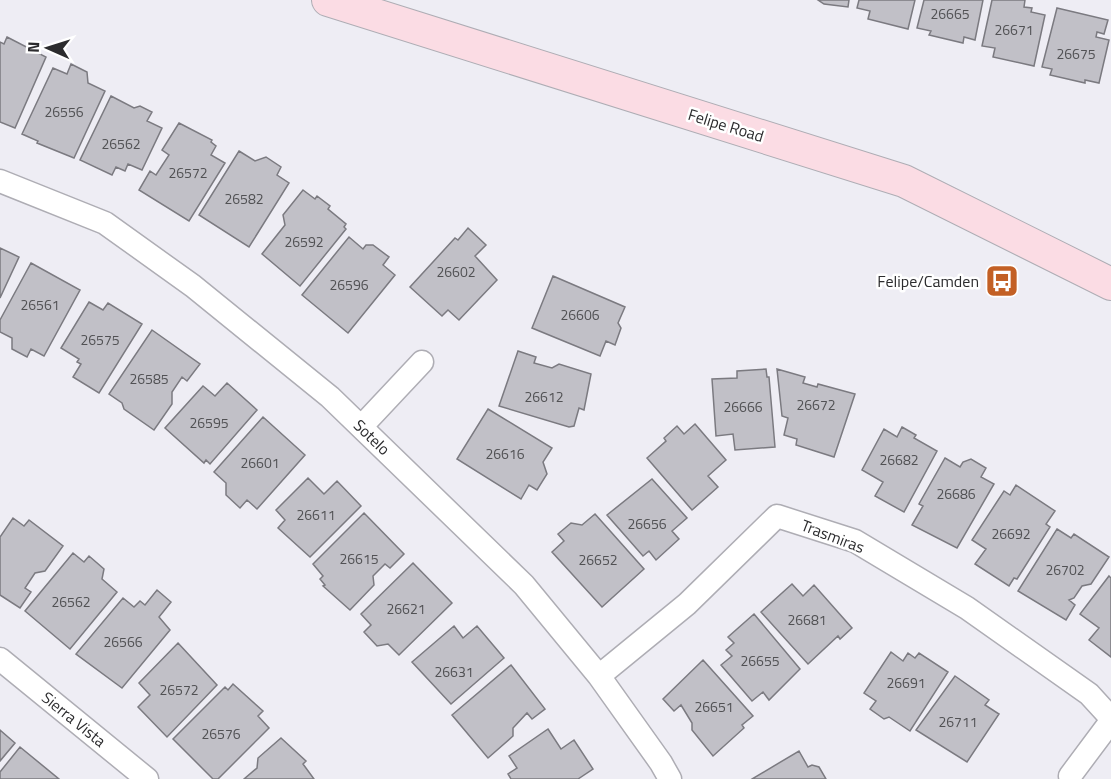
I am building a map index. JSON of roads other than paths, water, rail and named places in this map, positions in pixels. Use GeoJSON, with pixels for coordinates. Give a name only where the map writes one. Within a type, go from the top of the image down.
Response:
{"type":"FeatureCollection","features":[{"type":"Feature","properties":{"kind":"main road","name":"Felipe Road"},"geometry":{"type":"LineString","coordinates":[[328,0],[904,181],[1111,284]]}},
{"type":"Feature","properties":{"kind":"street","name":"Sotelo"},"geometry":{"type":"LineString","coordinates":[[0,181],[105,223],[193,286],[279,352],[361,426],[524,585],[599,676],[670,779]]}},
{"type":"Feature","properties":{"kind":"street"},"geometry":{"type":"LineString","coordinates":[[361,426],[422,362]]}},
{"type":"Feature","properties":{"kind":"street","name":"Trasmiras"},"geometry":{"type":"LineString","coordinates":[[599,676],[687,604],[777,516],[855,541],[967,608],[1089,694],[1111,719]]}},
{"type":"Feature","properties":{"kind":"street","name":"Sierra Vista"},"geometry":{"type":"LineString","coordinates":[[0,660],[147,779]]}},
{"type":"Feature","properties":{"kind":"street"},"geometry":{"type":"LineString","coordinates":[[1070,776],[1111,719]]}},
{"type":"Feature","properties":{"kind":"place","name":"Felipe/Camden"},"geometry":{"type":"Point","coordinates":[1002,281]}}]}
